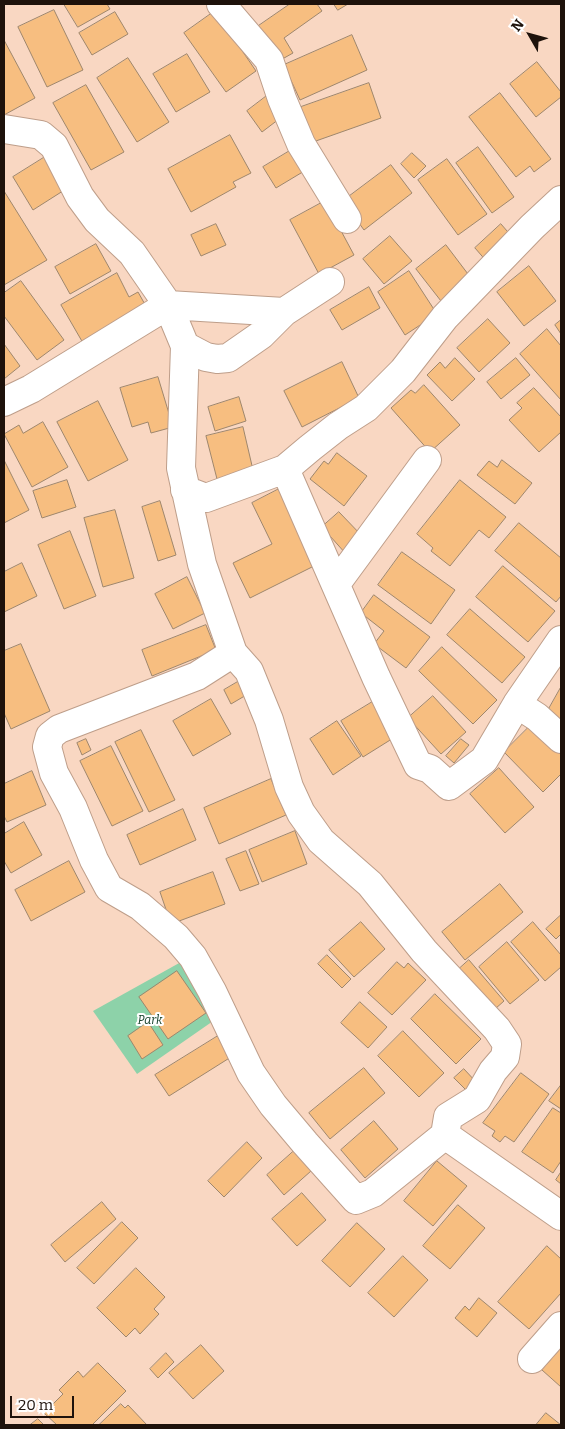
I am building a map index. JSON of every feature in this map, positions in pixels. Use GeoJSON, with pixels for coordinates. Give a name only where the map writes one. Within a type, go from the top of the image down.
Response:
{"type":"FeatureCollection","features":[{"type":"Feature","properties":{"kind":"street"},"geometry":{"type":"LineString","coordinates":[[221,4],[269,60],[282,99],[301,144],[347,219]]}},
{"type":"Feature","properties":{"kind":"street"},"geometry":{"type":"LineString","coordinates":[[4,129],[41,135],[54,146],[67,173],[91,212],[97,220],[132,252],[168,305],[186,346],[191,486],[202,564],[233,654],[249,671],[269,720],[289,787],[300,813],[321,842],[370,884],[424,951],[497,1029],[506,1044],[505,1057],[493,1071],[477,1099],[448,1116],[445,1135],[373,1193],[356,1200],[294,1130],[251,1072],[212,991],[193,957],[176,937],[140,906],[109,888],[94,860],[73,808],[54,773],[47,748],[50,736],[59,729],[197,676],[233,654]]}},
{"type":"Feature","properties":{"kind":"street"},"geometry":{"type":"LineString","coordinates":[[191,486],[285,469],[317,442],[366,408],[403,371],[445,317],[532,227],[561,200]]}},
{"type":"Feature","properties":{"kind":"street"},"geometry":{"type":"LineString","coordinates":[[186,346],[206,357],[228,358],[261,335],[284,312],[330,282]]}},
{"type":"Feature","properties":{"kind":"street"},"geometry":{"type":"LineString","coordinates":[[4,402],[31,389],[168,305],[284,312]]}},
{"type":"Feature","properties":{"kind":"street"},"geometry":{"type":"LineString","coordinates":[[336,584],[427,460]]}},
{"type":"Feature","properties":{"kind":"street"},"geometry":{"type":"LineString","coordinates":[[285,469],[376,677],[418,765],[430,769],[449,786],[484,760],[517,704],[561,640]]}},
{"type":"Feature","properties":{"kind":"street"},"geometry":{"type":"LineString","coordinates":[[517,704],[537,717],[561,739]]}},
{"type":"Feature","properties":{"kind":"street"},"geometry":{"type":"LineString","coordinates":[[445,1135],[561,1216]]}},
{"type":"Feature","properties":{"kind":"street"},"geometry":{"type":"LineString","coordinates":[[532,1359],[561,1326]]}},
{"type":"Feature","properties":{"kind":"green space","name":"Park"},"geometry":{"type":"Polygon","coordinates":[[[181,962],[216,1019],[137,1074],[93,1011],[181,962]]]}},
{"type":"Feature","properties":{"kind":"building"},"geometry":{"type":"Polygon","coordinates":[[[64,4],[107,4],[110,9],[78,27],[64,4]]]}},
{"type":"Feature","properties":{"kind":"building"},"geometry":{"type":"Polygon","coordinates":[[[290,4],[317,4],[322,11],[284,38],[293,53],[277,62],[257,27],[290,4]]]}},
{"type":"Feature","properties":{"kind":"building"},"geometry":{"type":"Polygon","coordinates":[[[334,4],[348,4],[338,10],[334,4]]]}},
{"type":"Feature","properties":{"kind":"building"},"geometry":{"type":"Polygon","coordinates":[[[54,10],[83,70],[47,87],[18,27],[54,10]]]}},
{"type":"Feature","properties":{"kind":"building"},"geometry":{"type":"Polygon","coordinates":[[[215,11],[256,71],[226,92],[184,33],[215,11]]]}},
{"type":"Feature","properties":{"kind":"building"},"geometry":{"type":"Polygon","coordinates":[[[115,12],[128,34],[92,55],[79,33],[115,12]]]}},
{"type":"Feature","properties":{"kind":"building"},"geometry":{"type":"Polygon","coordinates":[[[352,35],[367,70],[300,100],[284,65],[352,35]]]}},
{"type":"Feature","properties":{"kind":"building"},"geometry":{"type":"Polygon","coordinates":[[[4,40],[35,98],[4,115],[4,40]]]}},
{"type":"Feature","properties":{"kind":"building"},"geometry":{"type":"Polygon","coordinates":[[[187,54],[210,92],[176,112],[153,74],[187,54]]]}},
{"type":"Feature","properties":{"kind":"building"},"geometry":{"type":"Polygon","coordinates":[[[128,58],[169,122],[137,142],[97,78],[128,58]]]}},
{"type":"Feature","properties":{"kind":"building"},"geometry":{"type":"Polygon","coordinates":[[[537,62],[561,92],[561,97],[536,117],[510,84],[537,62]]]}},
{"type":"Feature","properties":{"kind":"building"},"geometry":{"type":"Polygon","coordinates":[[[369,83],[381,118],[313,142],[301,107],[369,83]]]}},
{"type":"Feature","properties":{"kind":"building"},"geometry":{"type":"Polygon","coordinates":[[[86,85],[124,152],[91,170],[53,103],[86,85]]]}},
{"type":"Feature","properties":{"kind":"building"},"geometry":{"type":"Polygon","coordinates":[[[500,93],[551,159],[534,172],[530,166],[516,177],[469,117],[500,93]]]}},
{"type":"Feature","properties":{"kind":"building"},"geometry":{"type":"Polygon","coordinates":[[[268,95],[283,116],[262,132],[247,111],[268,95]]]}},
{"type":"Feature","properties":{"kind":"building"},"geometry":{"type":"Polygon","coordinates":[[[230,135],[251,173],[233,182],[236,187],[191,212],[168,169],[230,135]]]}},
{"type":"Feature","properties":{"kind":"building"},"geometry":{"type":"Polygon","coordinates":[[[298,146],[311,167],[276,188],[263,167],[298,146]]]}},
{"type":"Feature","properties":{"kind":"building"},"geometry":{"type":"Polygon","coordinates":[[[478,147],[514,197],[492,213],[456,163],[478,147]]]}},
{"type":"Feature","properties":{"kind":"building"},"geometry":{"type":"Polygon","coordinates":[[[412,153],[426,166],[414,178],[401,164],[412,153]]]}},
{"type":"Feature","properties":{"kind":"building"},"geometry":{"type":"Polygon","coordinates":[[[45,157],[66,189],[33,210],[13,177],[45,157]]]}},
{"type":"Feature","properties":{"kind":"building"},"geometry":{"type":"Polygon","coordinates":[[[447,159],[487,214],[458,235],[418,180],[447,159]]]}},
{"type":"Feature","properties":{"kind":"building"},"geometry":{"type":"Polygon","coordinates":[[[391,165],[412,193],[364,230],[343,201],[391,165]]]}},
{"type":"Feature","properties":{"kind":"building"},"geometry":{"type":"Polygon","coordinates":[[[4,191],[47,260],[4,285],[4,191]]]}},
{"type":"Feature","properties":{"kind":"building"},"geometry":{"type":"Polygon","coordinates":[[[325,201],[354,255],[319,274],[290,220],[325,201]]]}},
{"type":"Feature","properties":{"kind":"building"},"geometry":{"type":"Polygon","coordinates":[[[216,224],[226,245],[201,256],[191,235],[216,224]]]}},
{"type":"Feature","properties":{"kind":"building"},"geometry":{"type":"Polygon","coordinates":[[[501,224],[514,239],[488,263],[475,248],[501,224]]]}},
{"type":"Feature","properties":{"kind":"building"},"geometry":{"type":"Polygon","coordinates":[[[390,236],[412,261],[384,284],[363,259],[390,236]]]}},
{"type":"Feature","properties":{"kind":"building"},"geometry":{"type":"Polygon","coordinates":[[[96,244],[111,271],[70,294],[55,267],[96,244]]]}},
{"type":"Feature","properties":{"kind":"building"},"geometry":{"type":"Polygon","coordinates":[[[446,245],[471,278],[441,301],[416,269],[446,245]]]}},
{"type":"Feature","properties":{"kind":"building"},"geometry":{"type":"Polygon","coordinates":[[[529,266],[556,301],[524,326],[497,292],[529,266]]]}},
{"type":"Feature","properties":{"kind":"building"},"geometry":{"type":"Polygon","coordinates":[[[409,271],[437,314],[405,335],[378,292],[409,271]]]}},
{"type":"Feature","properties":{"kind":"building"},"geometry":{"type":"Polygon","coordinates":[[[117,273],[129,297],[138,292],[147,308],[83,343],[61,305],[117,273]]]}},
{"type":"Feature","properties":{"kind":"building"},"geometry":{"type":"Polygon","coordinates":[[[21,281],[64,340],[37,360],[4,316],[4,293],[21,281]]]}},
{"type":"Feature","properties":{"kind":"building"},"geometry":{"type":"Polygon","coordinates":[[[369,287],[380,308],[342,330],[330,310],[369,287]]]}},
{"type":"Feature","properties":{"kind":"building"},"geometry":{"type":"Polygon","coordinates":[[[488,319],[510,343],[479,372],[457,348],[488,319]]]}},
{"type":"Feature","properties":{"kind":"building"},"geometry":{"type":"Polygon","coordinates":[[[561,320],[561,334],[555,325],[561,320]]]}},
{"type":"Feature","properties":{"kind":"building"},"geometry":{"type":"Polygon","coordinates":[[[547,329],[561,346],[561,400],[520,354],[547,329]]]}},
{"type":"Feature","properties":{"kind":"building"},"geometry":{"type":"Polygon","coordinates":[[[4,344],[20,366],[4,379],[4,344]]]}},
{"type":"Feature","properties":{"kind":"building"},"geometry":{"type":"Polygon","coordinates":[[[455,358],[475,379],[452,401],[427,375],[440,362],[445,368],[455,358]]]}},
{"type":"Feature","properties":{"kind":"building"},"geometry":{"type":"Polygon","coordinates":[[[516,358],[530,375],[501,399],[487,382],[516,358]]]}},
{"type":"Feature","properties":{"kind":"building"},"geometry":{"type":"Polygon","coordinates":[[[342,362],[359,398],[302,427],[284,391],[342,362]]]}},
{"type":"Feature","properties":{"kind":"building"},"geometry":{"type":"Polygon","coordinates":[[[158,377],[173,427],[151,433],[148,422],[132,427],[120,388],[158,377]]]}},
{"type":"Feature","properties":{"kind":"building"},"geometry":{"type":"Polygon","coordinates":[[[424,385],[460,425],[430,452],[391,408],[411,390],[415,393],[424,385]]]}},
{"type":"Feature","properties":{"kind":"building"},"geometry":{"type":"Polygon","coordinates":[[[534,388],[561,417],[561,432],[539,452],[509,420],[522,408],[517,403],[534,388]]]}},
{"type":"Feature","properties":{"kind":"building"},"geometry":{"type":"Polygon","coordinates":[[[239,397],[246,421],[215,431],[208,407],[239,397]]]}},
{"type":"Feature","properties":{"kind":"building"},"geometry":{"type":"Polygon","coordinates":[[[98,401],[128,460],[88,481],[57,422],[98,401]]]}},
{"type":"Feature","properties":{"kind":"building"},"geometry":{"type":"Polygon","coordinates":[[[43,422],[68,467],[32,487],[4,434],[19,425],[23,433],[43,422]]]}},
{"type":"Feature","properties":{"kind":"building"},"geometry":{"type":"Polygon","coordinates":[[[243,427],[253,470],[217,479],[206,436],[243,427]]]}},
{"type":"Feature","properties":{"kind":"building"},"geometry":{"type":"Polygon","coordinates":[[[337,453],[367,476],[344,506],[310,479],[324,461],[328,464],[337,453]]]}},
{"type":"Feature","properties":{"kind":"building"},"geometry":{"type":"Polygon","coordinates":[[[4,460],[29,510],[4,523],[4,460]]]}},
{"type":"Feature","properties":{"kind":"building"},"geometry":{"type":"Polygon","coordinates":[[[502,460],[532,483],[515,504],[477,475],[489,461],[497,467],[502,460]]]}},
{"type":"Feature","properties":{"kind":"building"},"geometry":{"type":"Polygon","coordinates":[[[67,480],[76,507],[42,518],[33,491],[67,480]]]}},
{"type":"Feature","properties":{"kind":"building"},"geometry":{"type":"Polygon","coordinates":[[[460,480],[506,517],[489,538],[479,530],[450,566],[431,551],[433,548],[417,534],[460,480]]]}},
{"type":"Feature","properties":{"kind":"building"},"geometry":{"type":"Polygon","coordinates":[[[281,488],[318,564],[250,598],[233,563],[272,544],[252,503],[281,488]]]}},
{"type":"Feature","properties":{"kind":"building"},"geometry":{"type":"Polygon","coordinates":[[[160,501],[176,555],[158,561],[142,507],[160,501]]]}},
{"type":"Feature","properties":{"kind":"building"},"geometry":{"type":"Polygon","coordinates":[[[115,510],[134,578],[103,587],[84,518],[115,510]]]}},
{"type":"Feature","properties":{"kind":"building"},"geometry":{"type":"Polygon","coordinates":[[[339,512],[364,538],[346,554],[322,527],[339,512]]]}},
{"type":"Feature","properties":{"kind":"building"},"geometry":{"type":"Polygon","coordinates":[[[519,523],[561,558],[561,596],[556,602],[495,551],[519,523]]]}},
{"type":"Feature","properties":{"kind":"building"},"geometry":{"type":"Polygon","coordinates":[[[70,531],[96,596],[64,609],[38,545],[70,531]]]}},
{"type":"Feature","properties":{"kind":"building"},"geometry":{"type":"Polygon","coordinates":[[[402,552],[455,590],[431,624],[378,585],[402,552]]]}},
{"type":"Feature","properties":{"kind":"building"},"geometry":{"type":"Polygon","coordinates":[[[22,563],[37,596],[4,612],[4,572],[22,563]]]}},
{"type":"Feature","properties":{"kind":"building"},"geometry":{"type":"Polygon","coordinates":[[[503,566],[555,611],[528,642],[476,597],[503,566]]]}},
{"type":"Feature","properties":{"kind":"building"},"geometry":{"type":"Polygon","coordinates":[[[187,577],[205,613],[173,629],[155,594],[187,577]]]}},
{"type":"Feature","properties":{"kind":"building"},"geometry":{"type":"Polygon","coordinates":[[[374,595],[430,637],[406,668],[374,644],[384,631],[361,613],[374,595]]]}},
{"type":"Feature","properties":{"kind":"building"},"geometry":{"type":"Polygon","coordinates":[[[470,609],[525,657],[502,683],[447,635],[470,609]]]}},
{"type":"Feature","properties":{"kind":"building"},"geometry":{"type":"Polygon","coordinates":[[[206,625],[216,650],[152,676],[142,650],[206,625]]]}},
{"type":"Feature","properties":{"kind":"building"},"geometry":{"type":"Polygon","coordinates":[[[21,644],[50,711],[11,729],[4,713],[4,651],[21,644]]]}},
{"type":"Feature","properties":{"kind":"building"},"geometry":{"type":"Polygon","coordinates":[[[442,647],[497,700],[473,724],[419,671],[442,647]]]}},
{"type":"Feature","properties":{"kind":"building"},"geometry":{"type":"Polygon","coordinates":[[[241,680],[248,694],[231,704],[224,690],[241,680]]]}},
{"type":"Feature","properties":{"kind":"building"},"geometry":{"type":"Polygon","coordinates":[[[561,687],[561,723],[546,714],[561,687]]]}},
{"type":"Feature","properties":{"kind":"building"},"geometry":{"type":"Polygon","coordinates":[[[433,696],[466,732],[441,754],[408,718],[433,696]]]}},
{"type":"Feature","properties":{"kind":"building"},"geometry":{"type":"Polygon","coordinates":[[[211,699],[231,734],[193,756],[173,721],[211,699]]]}},
{"type":"Feature","properties":{"kind":"building"},"geometry":{"type":"Polygon","coordinates":[[[374,701],[395,737],[363,757],[341,721],[374,701]]]}},
{"type":"Feature","properties":{"kind":"building"},"geometry":{"type":"Polygon","coordinates":[[[337,721],[361,756],[333,775],[310,739],[337,721]]]}},
{"type":"Feature","properties":{"kind":"building"},"geometry":{"type":"Polygon","coordinates":[[[532,724],[561,755],[561,774],[543,792],[504,752],[532,724]]]}},
{"type":"Feature","properties":{"kind":"building"},"geometry":{"type":"Polygon","coordinates":[[[141,730],[175,800],[149,812],[115,742],[141,730]]]}},
{"type":"Feature","properties":{"kind":"building"},"geometry":{"type":"Polygon","coordinates":[[[86,739],[91,750],[82,755],[77,743],[86,739]]]}},
{"type":"Feature","properties":{"kind":"building"},"geometry":{"type":"Polygon","coordinates":[[[461,739],[469,745],[454,763],[446,756],[461,739]]]}},
{"type":"Feature","properties":{"kind":"building"},"geometry":{"type":"Polygon","coordinates":[[[111,746],[143,811],[112,826],[80,761],[111,746]]]}},
{"type":"Feature","properties":{"kind":"building"},"geometry":{"type":"Polygon","coordinates":[[[499,768],[534,807],[505,833],[470,794],[499,768]]]}},
{"type":"Feature","properties":{"kind":"building"},"geometry":{"type":"Polygon","coordinates":[[[32,771],[46,805],[7,822],[4,816],[4,784],[32,771]]]}},
{"type":"Feature","properties":{"kind":"building"},"geometry":{"type":"Polygon","coordinates":[[[271,779],[286,815],[219,844],[204,808],[271,779]]]}},
{"type":"Feature","properties":{"kind":"building"},"geometry":{"type":"Polygon","coordinates":[[[183,809],[196,840],[140,865],[127,835],[183,809]]]}},
{"type":"Feature","properties":{"kind":"building"},"geometry":{"type":"Polygon","coordinates":[[[24,822],[42,855],[11,873],[4,861],[4,834],[24,822]]]}},
{"type":"Feature","properties":{"kind":"building"},"geometry":{"type":"Polygon","coordinates":[[[295,831],[307,864],[262,882],[249,850],[295,831]]]}},
{"type":"Feature","properties":{"kind":"building"},"geometry":{"type":"Polygon","coordinates":[[[246,851],[259,884],[240,891],[226,859],[246,851]]]}},
{"type":"Feature","properties":{"kind":"building"},"geometry":{"type":"Polygon","coordinates":[[[69,861],[85,892],[31,921],[15,890],[69,861]]]}},
{"type":"Feature","properties":{"kind":"building"},"geometry":{"type":"Polygon","coordinates":[[[213,872],[225,904],[171,924],[160,892],[213,872]]]}},
{"type":"Feature","properties":{"kind":"building"},"geometry":{"type":"Polygon","coordinates":[[[500,884],[523,912],[465,960],[442,932],[500,884]]]}},
{"type":"Feature","properties":{"kind":"building"},"geometry":{"type":"Polygon","coordinates":[[[561,915],[561,934],[556,939],[546,929],[561,915]]]}},
{"type":"Feature","properties":{"kind":"building"},"geometry":{"type":"Polygon","coordinates":[[[361,922],[385,949],[354,977],[329,950],[361,922]]]}},
{"type":"Feature","properties":{"kind":"building"},"geometry":{"type":"Polygon","coordinates":[[[533,922],[561,955],[561,967],[545,981],[511,942],[533,922]]]}},
{"type":"Feature","properties":{"kind":"building"},"geometry":{"type":"Polygon","coordinates":[[[507,942],[539,980],[510,1004],[479,967],[507,942]]]}},
{"type":"Feature","properties":{"kind":"building"},"geometry":{"type":"Polygon","coordinates":[[[327,955],[351,979],[342,988],[318,964],[327,955]]]}},
{"type":"Feature","properties":{"kind":"building"},"geometry":{"type":"Polygon","coordinates":[[[469,960],[504,1001],[495,1009],[459,969],[469,960]]]}},
{"type":"Feature","properties":{"kind":"building"},"geometry":{"type":"Polygon","coordinates":[[[397,962],[404,968],[408,963],[426,980],[392,1015],[368,993],[397,962]]]}},
{"type":"Feature","properties":{"kind":"building"},"geometry":{"type":"Polygon","coordinates":[[[177,971],[206,1013],[168,1039],[139,997],[177,971]]]}},
{"type":"Feature","properties":{"kind":"building"},"geometry":{"type":"Polygon","coordinates":[[[435,994],[481,1039],[456,1064],[411,1019],[435,994]]]}},
{"type":"Feature","properties":{"kind":"building"},"geometry":{"type":"Polygon","coordinates":[[[360,1002],[387,1027],[368,1048],[341,1023],[360,1002]]]}},
{"type":"Feature","properties":{"kind":"building"},"geometry":{"type":"Polygon","coordinates":[[[148,1022],[163,1045],[142,1059],[128,1036],[148,1022]]]}},
{"type":"Feature","properties":{"kind":"building"},"geometry":{"type":"Polygon","coordinates":[[[403,1031],[444,1073],[419,1097],[378,1056],[403,1031]]]}},
{"type":"Feature","properties":{"kind":"building"},"geometry":{"type":"Polygon","coordinates":[[[218,1036],[231,1057],[169,1096],[155,1075],[218,1036]]]}},
{"type":"Feature","properties":{"kind":"building"},"geometry":{"type":"Polygon","coordinates":[[[364,1068],[385,1093],[330,1139],[309,1113],[364,1068]]]}},
{"type":"Feature","properties":{"kind":"building"},"geometry":{"type":"Polygon","coordinates":[[[464,1069],[477,1083],[468,1092],[454,1078],[464,1069]]]}},
{"type":"Feature","properties":{"kind":"building"},"geometry":{"type":"Polygon","coordinates":[[[521,1073],[549,1094],[514,1142],[505,1136],[500,1142],[492,1136],[495,1131],[483,1123],[521,1073]]]}},
{"type":"Feature","properties":{"kind":"building"},"geometry":{"type":"Polygon","coordinates":[[[561,1085],[561,1109],[549,1101],[561,1085]]]}},
{"type":"Feature","properties":{"kind":"building"},"geometry":{"type":"Polygon","coordinates":[[[553,1108],[561,1113],[561,1161],[553,1173],[522,1152],[553,1108]]]}},
{"type":"Feature","properties":{"kind":"building"},"geometry":{"type":"Polygon","coordinates":[[[374,1121],[398,1149],[365,1178],[341,1150],[374,1121]]]}},
{"type":"Feature","properties":{"kind":"building"},"geometry":{"type":"Polygon","coordinates":[[[247,1142],[262,1158],[224,1197],[208,1181],[247,1142]]]}},
{"type":"Feature","properties":{"kind":"building"},"geometry":{"type":"Polygon","coordinates":[[[294,1151],[311,1171],[284,1195],[267,1175],[294,1151]]]}},
{"type":"Feature","properties":{"kind":"building"},"geometry":{"type":"Polygon","coordinates":[[[437,1161],[467,1186],[433,1226],[404,1201],[437,1161]]]}},
{"type":"Feature","properties":{"kind":"building"},"geometry":{"type":"Polygon","coordinates":[[[561,1172],[561,1184],[556,1180],[561,1172]]]}},
{"type":"Feature","properties":{"kind":"building"},"geometry":{"type":"Polygon","coordinates":[[[302,1193],[326,1220],[297,1246],[272,1219],[302,1193]]]}},
{"type":"Feature","properties":{"kind":"building"},"geometry":{"type":"Polygon","coordinates":[[[102,1202],[116,1219],[65,1262],[51,1245],[102,1202]]]}},
{"type":"Feature","properties":{"kind":"building"},"geometry":{"type":"Polygon","coordinates":[[[458,1205],[485,1228],[450,1269],[423,1246],[458,1205]]]}},
{"type":"Feature","properties":{"kind":"building"},"geometry":{"type":"Polygon","coordinates":[[[122,1222],[138,1238],[94,1284],[77,1268],[122,1222]]]}},
{"type":"Feature","properties":{"kind":"building"},"geometry":{"type":"Polygon","coordinates":[[[357,1223],[385,1249],[350,1287],[322,1261],[357,1223]]]}},
{"type":"Feature","properties":{"kind":"building"},"geometry":{"type":"Polygon","coordinates":[[[547,1246],[561,1259],[561,1293],[529,1329],[498,1302],[547,1246]]]}},
{"type":"Feature","properties":{"kind":"building"},"geometry":{"type":"Polygon","coordinates":[[[403,1256],[428,1280],[394,1317],[368,1293],[403,1256]]]}},
{"type":"Feature","properties":{"kind":"building"},"geometry":{"type":"Polygon","coordinates":[[[136,1268],[165,1297],[154,1309],[159,1314],[140,1334],[135,1328],[126,1337],[97,1308],[136,1268]]]}},
{"type":"Feature","properties":{"kind":"building"},"geometry":{"type":"Polygon","coordinates":[[[479,1298],[497,1313],[477,1337],[455,1318],[465,1306],[469,1310],[479,1298]]]}},
{"type":"Feature","properties":{"kind":"building"},"geometry":{"type":"Polygon","coordinates":[[[201,1345],[224,1371],[193,1399],[169,1373],[201,1345]]]}},
{"type":"Feature","properties":{"kind":"building"},"geometry":{"type":"Polygon","coordinates":[[[561,1348],[561,1387],[542,1370],[561,1348]]]}},
{"type":"Feature","properties":{"kind":"building"},"geometry":{"type":"Polygon","coordinates":[[[166,1353],[174,1362],[158,1378],[150,1369],[166,1353]]]}},
{"type":"Feature","properties":{"kind":"building"},"geometry":{"type":"Polygon","coordinates":[[[98,1363],[126,1391],[92,1425],[57,1425],[44,1413],[63,1394],[59,1390],[78,1371],[83,1377],[98,1363]]]}},
{"type":"Feature","properties":{"kind":"building"},"geometry":{"type":"Polygon","coordinates":[[[121,1404],[125,1408],[128,1405],[147,1425],[99,1425],[121,1404]]]}},
{"type":"Feature","properties":{"kind":"building"},"geometry":{"type":"Polygon","coordinates":[[[546,1413],[561,1425],[536,1425],[546,1413]]]}},
{"type":"Feature","properties":{"kind":"building"},"geometry":{"type":"Polygon","coordinates":[[[38,1419],[44,1425],[30,1425],[38,1419]]]}}]}
